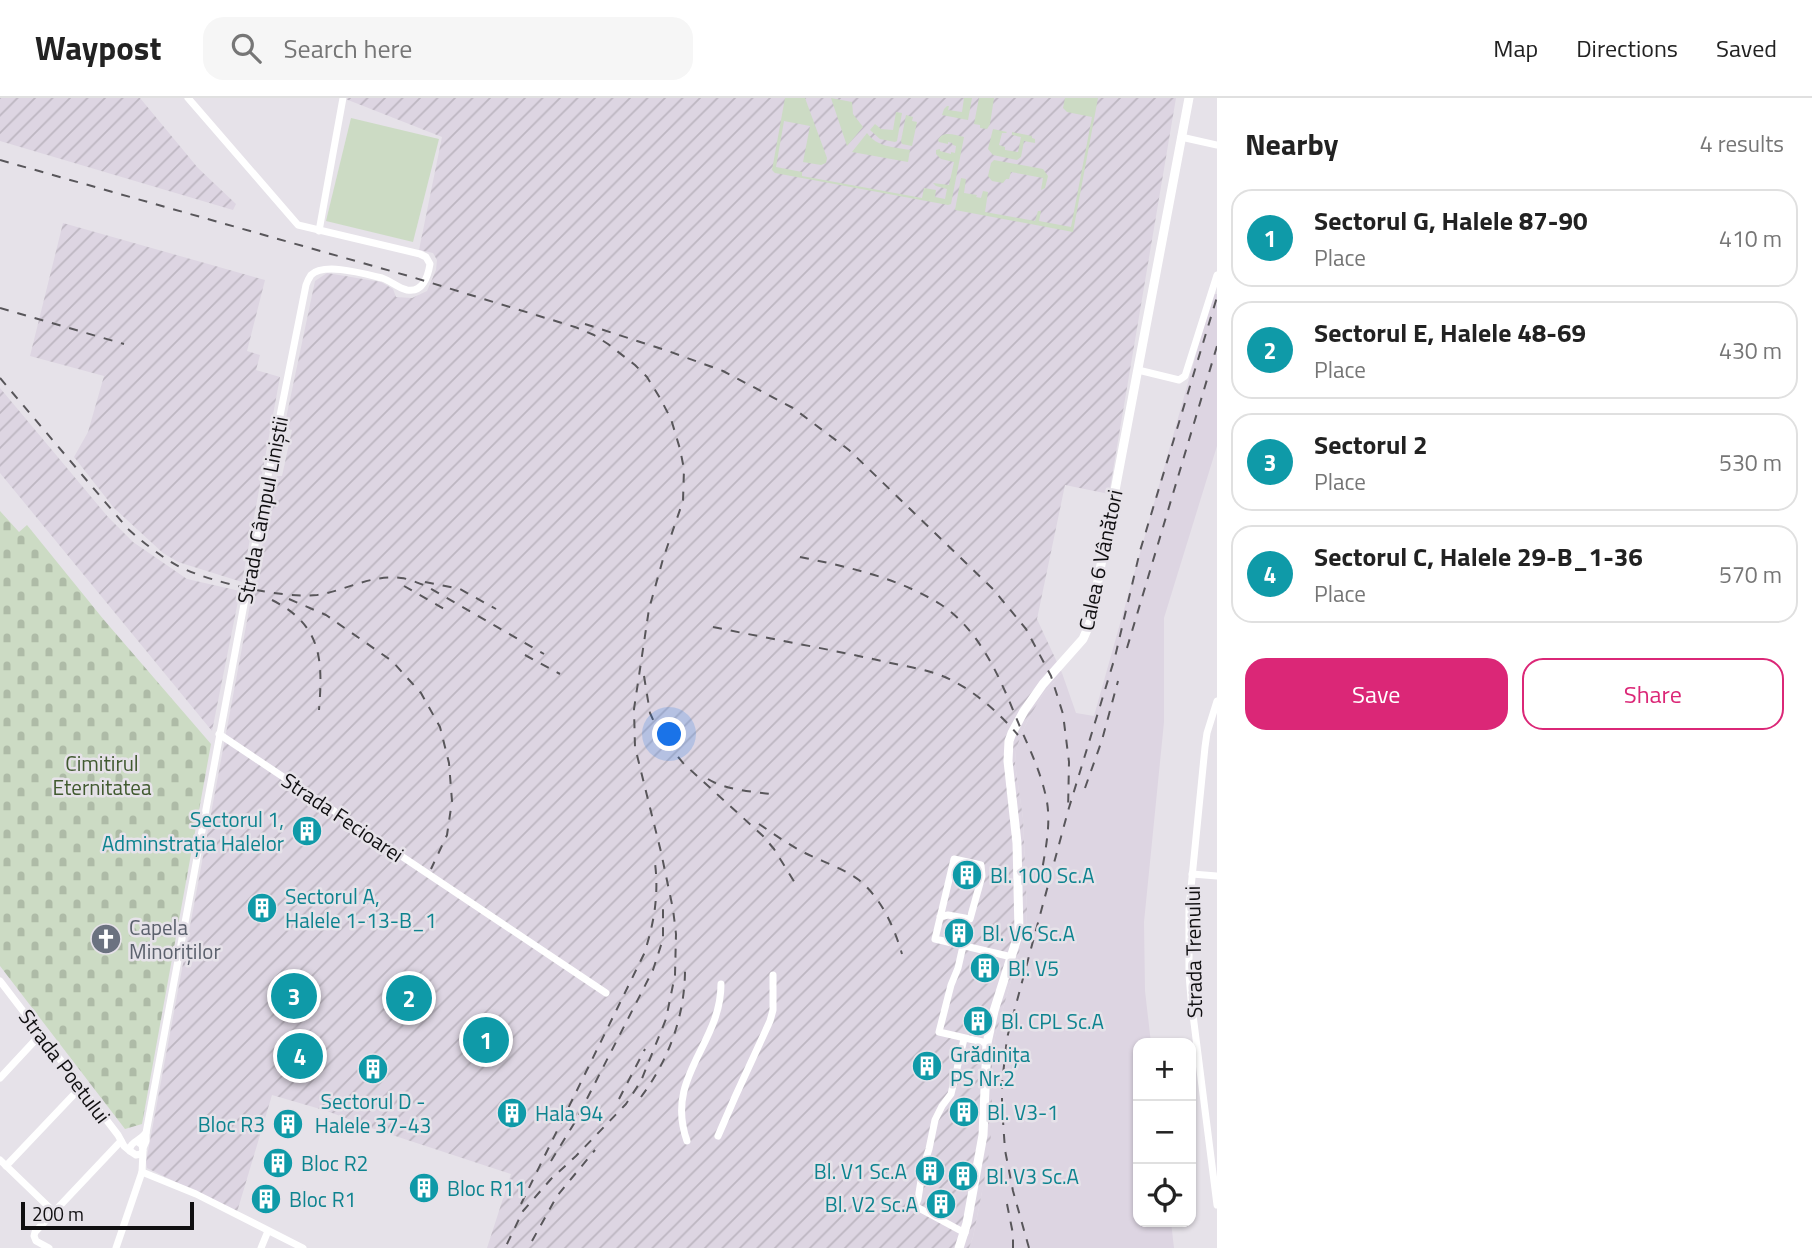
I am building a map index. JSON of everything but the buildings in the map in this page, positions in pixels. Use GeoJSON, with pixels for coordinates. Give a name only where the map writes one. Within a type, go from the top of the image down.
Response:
{"type":"FeatureCollection","features":[{"type":"Feature","properties":{"kind":"main road","name":"Calea 6 Vânători"},"geometry":{"type":"LineString","coordinates":[[959,1248],[965,1233],[983,1135],[987,1043],[1019,923],[1017,844],[1008,761],[1009,741],[1043,684],[1079,645],[1088,630],[1189,98]]}},
{"type":"Feature","properties":{"kind":"street"},"geometry":{"type":"LineString","coordinates":[[188,98],[298,225],[319,231],[343,98]]}},
{"type":"Feature","properties":{"kind":"street"},"geometry":{"type":"LineString","coordinates":[[1181,137],[1217,145]]}},
{"type":"Feature","properties":{"kind":"street","name":"Strada Câmpul Liniștii"},"geometry":{"type":"LineString","coordinates":[[139,1146],[147,1140],[146,1133],[219,734],[289,366],[308,280],[317,271],[331,269],[383,279],[404,289],[413,290],[421,286],[429,269],[429,259],[423,255],[319,231]]}},
{"type":"Feature","properties":{"kind":"street"},"geometry":{"type":"LineString","coordinates":[[1138,370],[1179,380],[1185,376],[1217,275]]}},
{"type":"Feature","properties":{"kind":"street","name":"Strada Trenului"},"geometry":{"type":"LineString","coordinates":[[1217,701],[1205,747],[1189,908],[1191,999],[1217,1205]]}},
{"type":"Feature","properties":{"kind":"street","name":"Strada Fecioarei"},"geometry":{"type":"LineString","coordinates":[[219,734],[606,993]]}},
{"type":"Feature","properties":{"kind":"street"},"geometry":{"type":"LineString","coordinates":[[940,916],[970,919],[982,876],[981,865],[954,859],[940,916],[935,939],[1012,957]]}},
{"type":"Feature","properties":{"kind":"street"},"geometry":{"type":"LineString","coordinates":[[1192,874],[1217,876]]}},
{"type":"Feature","properties":{"kind":"street"},"geometry":{"type":"LineString","coordinates":[[963,946],[939,1032],[987,1043]]}},
{"type":"Feature","properties":{"kind":"street"},"geometry":{"type":"LineString","coordinates":[[718,1136],[771,1021],[773,975]]}},
{"type":"Feature","properties":{"kind":"street","name":"Strada Poetului"},"geometry":{"type":"LineString","coordinates":[[0,981],[142,1171]]}},
{"type":"Feature","properties":{"kind":"street"},"geometry":{"type":"LineString","coordinates":[[687,1141],[681,1116],[681,1100],[687,1078],[719,1010],[721,984]]}},
{"type":"Feature","properties":{"kind":"street"},"geometry":{"type":"LineString","coordinates":[[0,998],[8,991]]}},
{"type":"Feature","properties":{"kind":"street"},"geometry":{"type":"LineString","coordinates":[[0,1078],[40,1035]]}},
{"type":"Feature","properties":{"kind":"street"},"geometry":{"type":"LineString","coordinates":[[964,1039],[951,1094],[935,1120],[915,1206],[965,1233]]}},
{"type":"Feature","properties":{"kind":"street"},"geometry":{"type":"LineString","coordinates":[[54,1212],[3,1163],[81,1087]]}},
{"type":"Feature","properties":{"kind":"street"},"geometry":{"type":"LineString","coordinates":[[49,1248],[36,1241],[35,1232],[119,1138],[139,1146]]}},
{"type":"Feature","properties":{"kind":"street"},"geometry":{"type":"LineString","coordinates":[[130,1146],[139,1146],[137,1156],[131,1153],[130,1146]]}},
{"type":"Feature","properties":{"kind":"street"},"geometry":{"type":"LineString","coordinates":[[116,1248],[142,1171],[139,1146]]}},
{"type":"Feature","properties":{"kind":"street"},"geometry":{"type":"LineString","coordinates":[[142,1171],[196,1194],[303,1248]]}},
{"type":"Feature","properties":{"kind":"street"},"geometry":{"type":"LineString","coordinates":[[261,1248],[268,1231]]}},
{"type":"Feature","properties":{"kind":"shaded area"},"geometry":{"type":"Polygon","coordinates":[[[0,98],[140,98],[198,168],[236,204],[233,210],[0,141],[0,98]]]}},
{"type":"Feature","properties":{"kind":"shaded area"},"geometry":{"type":"Polygon","coordinates":[[[343,98],[1176,98],[1109,494],[1065,485],[1037,619],[1062,673],[1043,694],[1029,718],[1016,750],[1015,764],[1023,818],[1026,928],[995,1037],[989,1154],[969,1248],[487,1248],[511,1174],[272,1095],[237,1212],[147,1168],[252,594],[277,476],[282,476],[292,430],[284,428],[315,281],[327,273],[381,282],[393,289],[396,297],[412,298],[427,291],[436,270],[437,260],[433,253],[419,250],[442,137],[343,98]]]}},
{"type":"Feature","properties":{"kind":"shaded area"},"geometry":{"type":"Polygon","coordinates":[[[63,223],[265,280],[247,351],[260,355],[256,370],[280,377],[242,582],[178,562],[163,553],[114,508],[74,457],[88,432],[104,376],[30,356],[63,223]]]}},
{"type":"Feature","properties":{"kind":"shaded area"},"geometry":{"type":"Polygon","coordinates":[[[1213,294],[1217,294],[1217,446],[1164,618],[1164,722],[1144,922],[1145,991],[1150,1038],[1133,1038],[1133,1227],[1172,1227],[1174,1248],[969,1248],[982,1192],[995,1037],[1026,928],[1023,818],[1015,764],[1016,750],[1029,718],[1043,694],[1062,673],[1076,713],[1094,716],[1213,294]]]}},
{"type":"Feature","properties":{"kind":"shaded area"},"geometry":{"type":"Polygon","coordinates":[[[0,388],[108,517],[133,542],[187,579],[240,591],[212,731],[0,473],[0,388]]]}},
{"type":"Feature","properties":{"kind":"green space"},"geometry":{"type":"Polygon","coordinates":[[[785,98],[805,98],[827,158],[826,163],[821,165],[803,162],[810,126],[784,121],[776,167],[802,172],[802,176],[922,198],[924,188],[936,190],[935,197],[945,199],[947,189],[933,183],[949,185],[954,162],[941,159],[936,150],[951,154],[955,153],[956,146],[938,140],[946,134],[964,137],[951,204],[775,173],[772,170],[785,98]]]}},
{"type":"Feature","properties":{"kind":"green space"},"geometry":{"type":"Polygon","coordinates":[[[831,98],[852,102],[853,114],[863,127],[847,146],[831,98]]]}},
{"type":"Feature","properties":{"kind":"green space"},"geometry":{"type":"Polygon","coordinates":[[[964,98],[972,98],[968,120],[942,115],[947,106],[948,110],[962,112],[964,98]]]}},
{"type":"Feature","properties":{"kind":"green space"},"geometry":{"type":"Polygon","coordinates":[[[979,98],[994,98],[987,129],[974,124],[979,98]]]}},
{"type":"Feature","properties":{"kind":"green space"},"geometry":{"type":"Polygon","coordinates":[[[1065,98],[1098,98],[1073,232],[955,210],[961,178],[966,179],[964,193],[981,198],[983,191],[988,192],[985,212],[1035,221],[1038,211],[1041,211],[1039,221],[1071,227],[1092,117],[1067,112],[1063,108],[1065,98]]]}},
{"type":"Feature","properties":{"kind":"green space"},"geometry":{"type":"Polygon","coordinates":[[[896,112],[902,113],[897,141],[880,139],[870,130],[875,124],[881,129],[893,130],[896,112]]]}},
{"type":"Feature","properties":{"kind":"green space"},"geometry":{"type":"Polygon","coordinates":[[[906,115],[917,122],[912,146],[902,144],[901,141],[906,115]]]}},
{"type":"Feature","properties":{"kind":"green space"},"geometry":{"type":"Polygon","coordinates":[[[351,118],[439,139],[413,242],[326,221],[351,118]]]}},
{"type":"Feature","properties":{"kind":"green space"},"geometry":{"type":"Polygon","coordinates":[[[993,129],[1007,132],[1002,133],[999,145],[1005,147],[1005,150],[1018,152],[1021,137],[1012,135],[1012,132],[1032,136],[1035,143],[1024,141],[1021,157],[1017,160],[993,155],[988,149],[993,129]]]}},
{"type":"Feature","properties":{"kind":"green space"},"geometry":{"type":"Polygon","coordinates":[[[867,133],[881,144],[910,150],[908,162],[852,152],[867,133]]]}},
{"type":"Feature","properties":{"kind":"green space"},"geometry":{"type":"Polygon","coordinates":[[[994,160],[1043,169],[1048,176],[1045,188],[1041,190],[1043,178],[1011,172],[1009,179],[1003,183],[992,181],[988,176],[994,160]]]}},
{"type":"Feature","properties":{"kind":"green space","name":"Cimitirul Eternitatea"},"geometry":{"type":"Polygon","coordinates":[[[0,511],[19,532],[27,525],[104,620],[211,744],[142,1124],[125,1129],[0,966],[0,511]]]}},
{"type":"Feature","properties":{"kind":"railway"},"geometry":{"type":"LineString","coordinates":[[0,160],[412,277],[575,327],[594,335],[635,365],[647,377],[671,419],[684,469],[683,501],[649,609],[634,709],[635,747],[673,909],[676,934],[675,975],[666,1019],[641,1081],[626,1104],[523,1211],[505,1248]]}},
{"type":"Feature","properties":{"kind":"railway"},"geometry":{"type":"LineString","coordinates":[[1029,1248],[1005,1150],[1002,1084],[1007,1038],[1068,811],[1115,657],[1140,551],[1217,297]]}},
{"type":"Feature","properties":{"kind":"railway"},"geometry":{"type":"LineString","coordinates":[[0,308],[124,344]]}},
{"type":"Feature","properties":{"kind":"railway"},"geometry":{"type":"LineString","coordinates":[[585,324],[723,371],[793,408],[849,450],[993,589],[1026,629],[1051,676],[1063,714],[1069,762],[1068,811]]}},
{"type":"Feature","properties":{"kind":"railway"},"geometry":{"type":"LineString","coordinates":[[1127,648],[1217,346]]}},
{"type":"Feature","properties":{"kind":"railway"},"geometry":{"type":"LineString","coordinates":[[0,378],[128,529],[153,550],[180,567],[247,588],[303,596],[327,593],[379,578],[408,579],[426,586],[544,654]]}},
{"type":"Feature","properties":{"kind":"railway"},"geometry":{"type":"LineString","coordinates":[[800,557],[873,574],[907,587],[940,604],[968,628],[989,659],[1006,693],[1045,792],[1048,830],[1041,876]]}},
{"type":"Feature","properties":{"kind":"railway"},"geometry":{"type":"LineString","coordinates":[[425,582],[460,589],[496,609]]}},
{"type":"Feature","properties":{"kind":"railway"},"geometry":{"type":"LineString","coordinates":[[404,586],[446,610]]}},
{"type":"Feature","properties":{"kind":"railway"},"geometry":{"type":"LineString","coordinates":[[289,599],[326,615],[392,661],[421,693],[440,727],[449,763],[452,801],[447,835],[431,869]]}},
{"type":"Feature","properties":{"kind":"railway"},"geometry":{"type":"LineString","coordinates":[[272,600],[301,621],[316,646],[320,675],[319,710]]}},
{"type":"Feature","properties":{"kind":"railway"},"geometry":{"type":"LineString","coordinates":[[713,627],[937,674],[980,698],[1018,735]]}},
{"type":"Feature","properties":{"kind":"railway"},"geometry":{"type":"LineString","coordinates":[[525,655],[560,674]]}},
{"type":"Feature","properties":{"kind":"railway"},"geometry":{"type":"LineString","coordinates":[[644,676],[650,713],[660,735],[684,764],[763,836],[795,883]]}},
{"type":"Feature","properties":{"kind":"railway"},"geometry":{"type":"LineString","coordinates":[[1085,788],[1118,681]]}},
{"type":"Feature","properties":{"kind":"railway"},"geometry":{"type":"LineString","coordinates":[[708,779],[730,788],[770,794]]}},
{"type":"Feature","properties":{"kind":"railway"},"geometry":{"type":"LineString","coordinates":[[759,824],[799,850],[859,880],[886,914],[902,954]]}},
{"type":"Feature","properties":{"kind":"railway"},"geometry":{"type":"LineString","coordinates":[[521,1204],[644,954],[655,909],[655,863]]}},
{"type":"Feature","properties":{"kind":"railway"},"geometry":{"type":"LineString","coordinates":[[551,1161],[575,1122],[653,970],[663,939],[663,908]]}},
{"type":"Feature","properties":{"kind":"railway"},"geometry":{"type":"LineString","coordinates":[[641,1097],[660,1067],[674,1034],[683,1000],[685,964]]}},
{"type":"Feature","properties":{"kind":"railway"},"geometry":{"type":"LineString","coordinates":[[619,1099],[645,1049]]}},
{"type":"Feature","properties":{"kind":"railway"},"geometry":{"type":"LineString","coordinates":[[532,1241],[557,1196],[595,1150]]}},
{"type":"Feature","properties":{"kind":"railway"},"geometry":{"type":"LineString","coordinates":[[1007,1204],[1013,1248]]}},
{"type":"Feature","properties":{"kind":"place","name":"Sectorul 1, Adminstrația Halelor"},"geometry":{"type":"Point","coordinates":[307,831]}},
{"type":"Feature","properties":{"kind":"place","name":"Bl. 100 Sc.A"},"geometry":{"type":"Point","coordinates":[967,875]}},
{"type":"Feature","properties":{"kind":"place","name":"Sectorul A, Halele 1-13-B_1"},"geometry":{"type":"Point","coordinates":[262,908]}},
{"type":"Feature","properties":{"kind":"place","name":"Bl. V6 Sc.A"},"geometry":{"type":"Point","coordinates":[959,933]}},
{"type":"Feature","properties":{"kind":"place","name":"Capela Minoriților"},"geometry":{"type":"Point","coordinates":[106,939]}},
{"type":"Feature","properties":{"kind":"place","name":"Bl. V5"},"geometry":{"type":"Point","coordinates":[985,968]}},
{"type":"Feature","properties":{"kind":"place","name":"Sectorul 2"},"geometry":{"type":"Point","coordinates":[294,996]}},
{"type":"Feature","properties":{"kind":"place","name":"Sectorul E, Halele 48-69"},"geometry":{"type":"Point","coordinates":[409,998]}},
{"type":"Feature","properties":{"kind":"place","name":"Bl. CPL Sc.A"},"geometry":{"type":"Point","coordinates":[978,1021]}},
{"type":"Feature","properties":{"kind":"place","name":"Sectorul G, Halele 87-90"},"geometry":{"type":"Point","coordinates":[486,1040]}},
{"type":"Feature","properties":{"kind":"place","name":"Sectorul C, Halele 29-B_1-36"},"geometry":{"type":"Point","coordinates":[300,1056]}},
{"type":"Feature","properties":{"kind":"place","name":"Grădinița PS Nr.2"},"geometry":{"type":"Point","coordinates":[927,1066]}},
{"type":"Feature","properties":{"kind":"place","name":"Sectorul D - Halele 37-43"},"geometry":{"type":"Point","coordinates":[373,1069]}},
{"type":"Feature","properties":{"kind":"place","name":"Bl. V3-1"},"geometry":{"type":"Point","coordinates":[964,1112]}},
{"type":"Feature","properties":{"kind":"place","name":"Hala 94"},"geometry":{"type":"Point","coordinates":[512,1113]}},
{"type":"Feature","properties":{"kind":"place","name":"Bloc R3"},"geometry":{"type":"Point","coordinates":[288,1124]}},
{"type":"Feature","properties":{"kind":"place","name":"Bloc R2"},"geometry":{"type":"Point","coordinates":[278,1163]}},
{"type":"Feature","properties":{"kind":"place","name":"Bl. V1 Sc.A"},"geometry":{"type":"Point","coordinates":[930,1171]}},
{"type":"Feature","properties":{"kind":"place","name":"Bl. V3 Sc.A"},"geometry":{"type":"Point","coordinates":[963,1176]}},
{"type":"Feature","properties":{"kind":"place","name":"Bloc R11"},"geometry":{"type":"Point","coordinates":[424,1188]}},
{"type":"Feature","properties":{"kind":"place","name":"Bloc R1"},"geometry":{"type":"Point","coordinates":[266,1199]}},
{"type":"Feature","properties":{"kind":"place","name":"Bl. V2 Sc.A"},"geometry":{"type":"Point","coordinates":[941,1204]}}]}
